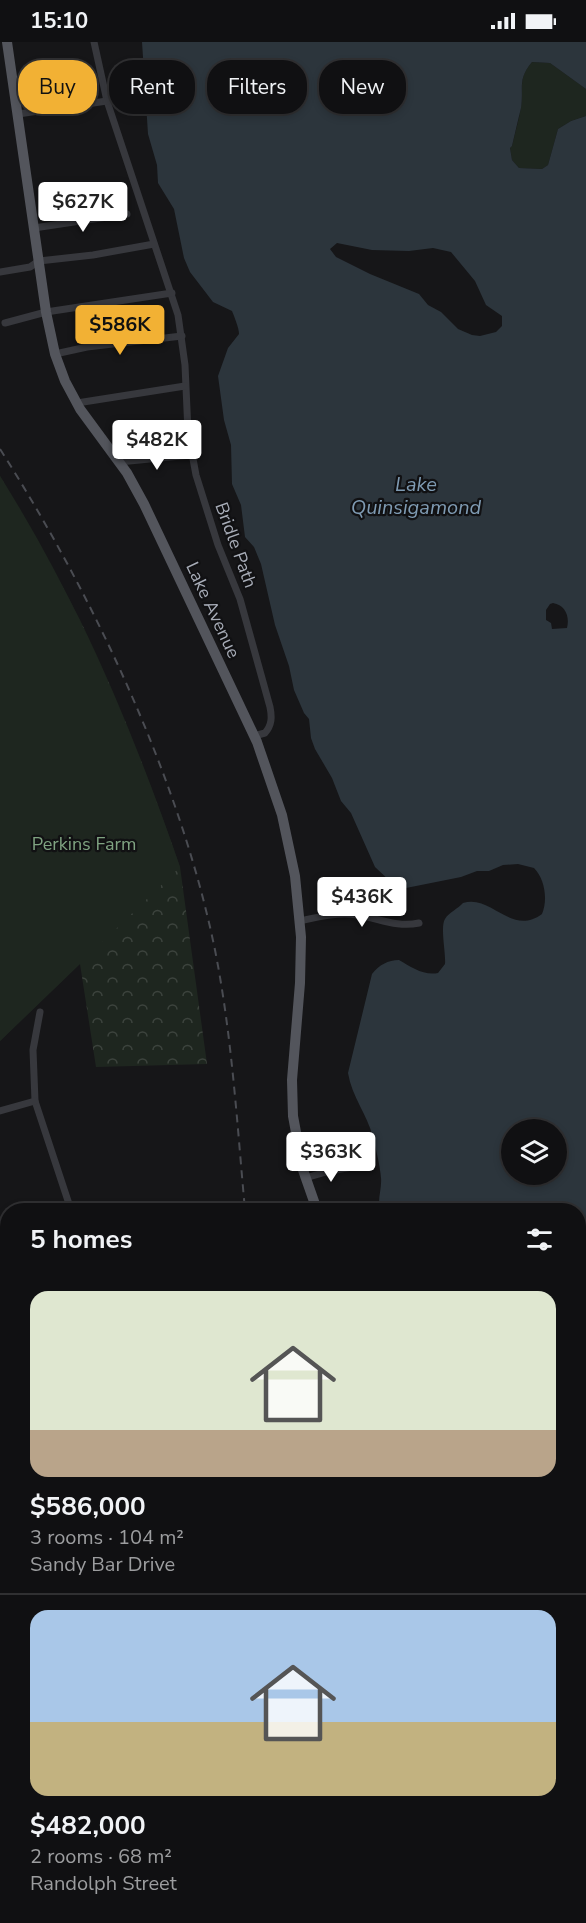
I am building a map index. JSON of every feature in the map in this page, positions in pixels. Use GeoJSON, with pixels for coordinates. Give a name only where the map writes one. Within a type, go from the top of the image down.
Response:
{"type":"FeatureCollection","features":[{"type":"Feature","properties":{"kind":"main road","name":"Lake Avenue"},"geometry":{"type":"LineString","coordinates":[[7,42],[46,312],[65,381],[86,418],[119,462],[144,504],[254,736],[270,774],[282,815],[293,864],[300,921],[300,983],[292,1070],[295,1135],[305,1179],[314,1203]]}},
{"type":"Feature","properties":{"kind":"street","name":"Bridle Path"},"geometry":{"type":"LineString","coordinates":[[94,42],[107,101],[172,293],[182,336],[191,455],[215,536],[243,609],[270,707],[271,721],[267,731],[262,735],[254,736]]}},
{"type":"Feature","properties":{"kind":"street"},"geometry":{"type":"LineString","coordinates":[[97,102],[107,101]]}},
{"type":"Feature","properties":{"kind":"street"},"geometry":{"type":"LineString","coordinates":[[34,228],[127,214]]}},
{"type":"Feature","properties":{"kind":"street"},"geometry":{"type":"LineString","coordinates":[[0,272],[30,267],[39,261],[93,255],[154,244]]}},
{"type":"Feature","properties":{"kind":"street"},"geometry":{"type":"LineString","coordinates":[[5,322],[46,312],[172,293]]}},
{"type":"Feature","properties":{"kind":"street"},"geometry":{"type":"LineString","coordinates":[[56,354],[87,347],[182,336]]}},
{"type":"Feature","properties":{"kind":"street"},"geometry":{"type":"LineString","coordinates":[[77,403],[185,386]]}},
{"type":"Feature","properties":{"kind":"street"},"geometry":{"type":"LineString","coordinates":[[119,462],[191,455]]}},
{"type":"Feature","properties":{"kind":"street"},"geometry":{"type":"LineString","coordinates":[[300,921],[351,914],[399,924],[419,923]]}},
{"type":"Feature","properties":{"kind":"street"},"geometry":{"type":"LineString","coordinates":[[40,1012],[33,1050],[35,1101],[69,1203]]}},
{"type":"Feature","properties":{"kind":"street"},"geometry":{"type":"LineString","coordinates":[[0,1111],[35,1101]]}},
{"type":"Feature","properties":{"kind":"street"},"geometry":{"type":"LineString","coordinates":[[305,1179],[352,1167]]}},
{"type":"Feature","properties":{"kind":"green space"},"geometry":{"type":"Polygon","coordinates":[[[532,62],[550,63],[586,89],[586,116],[558,129],[548,165],[542,169],[519,168],[512,160],[510,148],[520,112],[524,74],[532,62]]]}},
{"type":"Feature","properties":{"kind":"green space"},"geometry":{"type":"Polygon","coordinates":[[[0,476],[61,584],[94,650],[134,742],[180,867],[207,1064],[96,1067],[80,964],[0,1041],[0,476]]]}},
{"type":"Feature","properties":{"kind":"green space","name":"Perkins Farm"},"geometry":{"type":"Polygon","coordinates":[[[0,476],[54,569],[101,666],[143,766],[180,867],[0,1041],[0,476]]]}},
{"type":"Feature","properties":{"kind":"water","name":"Lake Quinsigamond"},"geometry":{"type":"Polygon","coordinates":[[[142,42],[586,42],[586,89],[550,63],[532,62],[527,68],[523,79],[521,108],[510,148],[512,160],[519,168],[542,169],[548,165],[558,129],[586,116],[586,1203],[379,1203],[381,1178],[379,1163],[370,1129],[348,1073],[372,974],[387,962],[395,960],[423,972],[438,973],[445,964],[443,928],[449,914],[463,903],[473,902],[483,904],[511,918],[521,921],[531,920],[542,914],[544,908],[543,884],[534,868],[518,864],[503,865],[489,871],[477,871],[461,877],[406,888],[393,884],[375,867],[351,813],[341,801],[332,778],[315,749],[309,719],[294,690],[289,666],[275,625],[261,564],[254,547],[245,537],[241,505],[232,484],[231,445],[224,420],[218,376],[228,348],[239,334],[237,325],[232,311],[213,302],[190,272],[184,258],[174,209],[158,183],[157,165],[148,134],[147,114],[195,114],[195,60],[143,60],[142,42]],[[337,243],[330,249],[336,257],[419,294],[428,305],[441,312],[458,329],[480,336],[496,332],[502,326],[502,316],[486,305],[475,281],[451,252],[433,248],[409,251],[372,250],[337,243]],[[550,604],[546,610],[546,620],[551,623],[552,629],[567,628],[567,615],[557,604],[550,604]]]}},
{"type":"Feature","properties":{"kind":"railway"},"geometry":{"type":"LineString","coordinates":[[0,449],[35,505],[100,627],[156,755],[180,820],[200,885],[221,982],[244,1203]]}}]}
